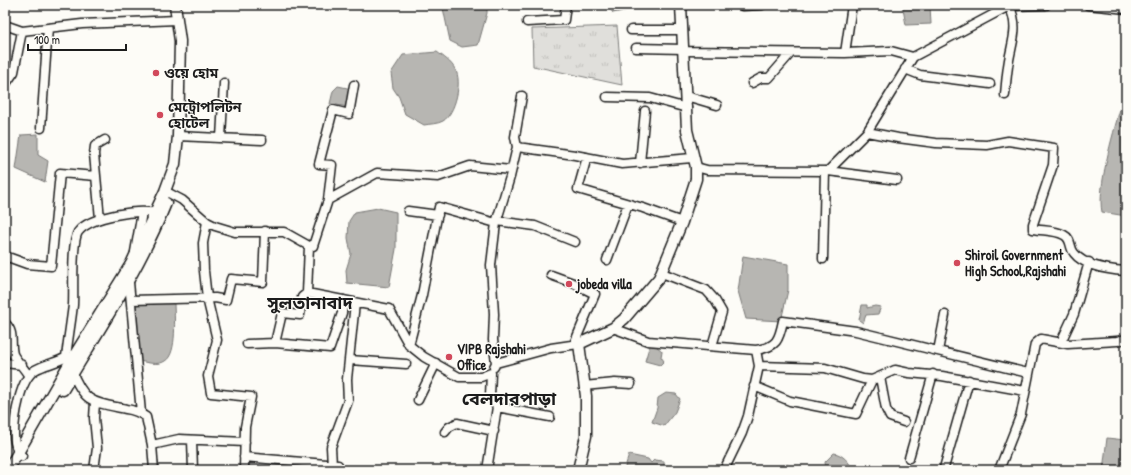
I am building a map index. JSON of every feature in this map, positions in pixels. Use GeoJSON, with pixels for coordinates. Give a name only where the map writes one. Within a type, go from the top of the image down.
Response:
{"type":"FeatureCollection","features":[{"type":"Feature","properties":{"kind":"main road"},"geometry":{"type":"LineString","coordinates":[[175,5],[180,41],[179,136]]}},
{"type":"Feature","properties":{"kind":"main road"},"geometry":{"type":"LineString","coordinates":[[126,279],[134,254],[158,214],[168,192],[175,164],[179,136],[183,40],[180,5]]}},
{"type":"Feature","properties":{"kind":"main road"},"geometry":{"type":"LineString","coordinates":[[578,470],[586,436],[584,386],[577,344],[613,328],[624,320],[662,273],[682,222],[696,180],[694,162],[687,130],[681,5]]}},
{"type":"Feature","properties":{"kind":"main road"},"geometry":{"type":"LineString","coordinates":[[8,470],[20,454],[69,365],[152,237],[158,214]]}},
{"type":"Feature","properties":{"kind":"main road"},"geometry":{"type":"LineString","coordinates":[[14,470],[20,454]]}},
{"type":"Feature","properties":{"kind":"street"},"geometry":{"type":"LineString","coordinates":[[527,22],[564,20],[566,5]]}},
{"type":"Feature","properties":{"kind":"street"},"geometry":{"type":"LineString","coordinates":[[742,6],[762,5]]}},
{"type":"Feature","properties":{"kind":"street"},"geometry":{"type":"LineString","coordinates":[[845,53],[852,5]]}},
{"type":"Feature","properties":{"kind":"street"},"geometry":{"type":"LineString","coordinates":[[823,259],[826,171],[867,132],[913,56],[1009,6],[1046,5]]}},
{"type":"Feature","properties":{"kind":"street"},"geometry":{"type":"LineString","coordinates":[[1088,5],[1126,9]]}},
{"type":"Feature","properties":{"kind":"street"},"geometry":{"type":"LineString","coordinates":[[1005,95],[1008,61],[1015,32],[1014,16],[1009,6]]}},
{"type":"Feature","properties":{"kind":"street"},"geometry":{"type":"LineString","coordinates":[[5,25],[22,31],[82,24],[177,20]]}},
{"type":"Feature","properties":{"kind":"street"},"geometry":{"type":"LineString","coordinates":[[41,128],[48,28]]}},
{"type":"Feature","properties":{"kind":"street"},"geometry":{"type":"LineString","coordinates":[[631,30],[683,30]]}},
{"type":"Feature","properties":{"kind":"street"},"geometry":{"type":"LineString","coordinates":[[5,85],[14,72],[22,31]]}},
{"type":"Feature","properties":{"kind":"street"},"geometry":{"type":"LineString","coordinates":[[636,48],[790,54],[891,51],[913,56]]}},
{"type":"Feature","properties":{"kind":"street"},"geometry":{"type":"LineString","coordinates":[[752,83],[761,78],[769,78],[790,54]]}},
{"type":"Feature","properties":{"kind":"street"},"geometry":{"type":"LineString","coordinates":[[905,69],[920,75],[990,84]]}},
{"type":"Feature","properties":{"kind":"street"},"geometry":{"type":"LineString","coordinates":[[221,138],[224,83]]}},
{"type":"Feature","properties":{"kind":"street"},"geometry":{"type":"LineString","coordinates":[[308,246],[312,246],[328,200],[332,165],[319,164],[333,110],[349,114],[354,85]]}},
{"type":"Feature","properties":{"kind":"street"},"geometry":{"type":"LineString","coordinates":[[487,470],[497,407],[490,396],[491,373],[496,363],[493,340],[494,314],[491,265],[497,222],[517,147],[515,137],[522,96]]}},
{"type":"Feature","properties":{"kind":"street"},"geometry":{"type":"LineString","coordinates":[[686,96],[717,105]]}},
{"type":"Feature","properties":{"kind":"street"},"geometry":{"type":"LineString","coordinates":[[607,97],[650,98],[686,108]]}},
{"type":"Feature","properties":{"kind":"street"},"geometry":{"type":"LineString","coordinates":[[640,163],[645,111]]}},
{"type":"Feature","properties":{"kind":"street"},"geometry":{"type":"LineString","coordinates":[[867,132],[936,143],[987,146],[1008,141],[1054,148],[1052,165],[1033,224],[1033,229],[1059,232],[1066,235],[1069,239],[1073,252],[1082,260],[1108,270],[1126,271]]}},
{"type":"Feature","properties":{"kind":"street"},"geometry":{"type":"LineString","coordinates":[[179,136],[262,140]]}},
{"type":"Feature","properties":{"kind":"street"},"geometry":{"type":"LineString","coordinates":[[100,219],[95,146],[105,140]]}},
{"type":"Feature","properties":{"kind":"street"},"geometry":{"type":"LineString","coordinates":[[517,147],[622,164],[694,162],[707,170],[826,171],[897,180]]}},
{"type":"Feature","properties":{"kind":"street"},"geometry":{"type":"LineString","coordinates":[[586,157],[578,189],[682,222]]}},
{"type":"Feature","properties":{"kind":"street"},"geometry":{"type":"LineString","coordinates":[[328,200],[377,173],[438,177],[470,166],[511,170]]}},
{"type":"Feature","properties":{"kind":"street"},"geometry":{"type":"LineString","coordinates":[[5,256],[27,264],[51,266],[60,173],[96,176]]}},
{"type":"Feature","properties":{"kind":"street"},"geometry":{"type":"LineString","coordinates":[[168,192],[182,200],[207,222],[235,232],[284,232],[308,246]]}},
{"type":"Feature","properties":{"kind":"street"},"geometry":{"type":"LineString","coordinates":[[607,260],[628,204]]}},
{"type":"Feature","properties":{"kind":"street"},"geometry":{"type":"LineString","coordinates":[[409,345],[422,295],[440,207],[497,222],[535,226],[575,242]]}},
{"type":"Feature","properties":{"kind":"street"},"geometry":{"type":"LineString","coordinates":[[408,211],[438,215]]}},
{"type":"Feature","properties":{"kind":"street"},"geometry":{"type":"LineString","coordinates":[[134,254],[142,212]]}},
{"type":"Feature","properties":{"kind":"street"},"geometry":{"type":"LineString","coordinates":[[154,470],[152,445],[146,417],[141,413],[95,402],[84,394],[69,365],[75,243],[79,232],[111,214],[142,212],[158,214]]}},
{"type":"Feature","properties":{"kind":"street"},"geometry":{"type":"LineString","coordinates":[[207,222],[203,243],[207,298],[217,340],[208,376],[211,393],[251,397],[245,427],[244,470]]}},
{"type":"Feature","properties":{"kind":"street"},"geometry":{"type":"LineString","coordinates":[[131,300],[207,298],[226,300],[231,279],[262,282],[265,231]]}},
{"type":"Feature","properties":{"kind":"street"},"geometry":{"type":"LineString","coordinates":[[275,343],[282,313],[300,315],[302,298],[307,293],[308,246]]}},
{"type":"Feature","properties":{"kind":"street"},"geometry":{"type":"LineString","coordinates":[[1061,342],[1074,314],[1089,262]]}},
{"type":"Feature","properties":{"kind":"street"},"geometry":{"type":"LineString","coordinates":[[662,273],[706,290],[716,300],[722,312],[712,346]]}},
{"type":"Feature","properties":{"kind":"street"},"geometry":{"type":"LineString","coordinates":[[496,363],[551,348],[577,344],[595,294],[551,275]]}},
{"type":"Feature","properties":{"kind":"street"},"geometry":{"type":"LineString","coordinates":[[126,279],[131,300],[141,413]]}},
{"type":"Feature","properties":{"kind":"street"},"geometry":{"type":"LineString","coordinates":[[307,293],[389,309],[409,345],[436,363],[459,377],[481,377],[491,373]]}},
{"type":"Feature","properties":{"kind":"street"},"geometry":{"type":"LineString","coordinates":[[247,344],[275,343],[330,348],[342,314],[344,300]]}},
{"type":"Feature","properties":{"kind":"street"},"geometry":{"type":"LineString","coordinates":[[244,457],[335,467],[331,446],[348,401],[348,379],[355,303]]}},
{"type":"Feature","properties":{"kind":"street"},"geometry":{"type":"LineString","coordinates":[[938,351],[945,315]]}},
{"type":"Feature","properties":{"kind":"street"},"geometry":{"type":"LineString","coordinates":[[613,328],[648,341],[756,350],[776,343],[783,321],[838,327],[1028,372]]}},
{"type":"Feature","properties":{"kind":"street"},"geometry":{"type":"LineString","coordinates":[[5,323],[12,333],[13,355],[28,375]]}},
{"type":"Feature","properties":{"kind":"street"},"geometry":{"type":"LineString","coordinates":[[999,470],[1021,414],[1028,372],[1035,344],[1041,339],[1068,344],[1126,339]]}},
{"type":"Feature","properties":{"kind":"street"},"geometry":{"type":"LineString","coordinates":[[724,470],[742,433],[759,366],[756,350]]}},
{"type":"Feature","properties":{"kind":"street"},"geometry":{"type":"LineString","coordinates":[[350,360],[406,364]]}},
{"type":"Feature","properties":{"kind":"street"},"geometry":{"type":"LineString","coordinates":[[20,454],[14,436],[16,408],[28,375],[36,369],[59,362],[69,365]]}},
{"type":"Feature","properties":{"kind":"street"},"geometry":{"type":"LineString","coordinates":[[5,363],[22,365]]}},
{"type":"Feature","properties":{"kind":"street"},"geometry":{"type":"LineString","coordinates":[[418,400],[436,363]]}},
{"type":"Feature","properties":{"kind":"street"},"geometry":{"type":"LineString","coordinates":[[759,366],[825,368],[863,379],[876,378],[895,370],[909,373],[933,374],[1025,391]]}},
{"type":"Feature","properties":{"kind":"street"},"geometry":{"type":"LineString","coordinates":[[909,458],[920,416],[923,415],[933,374]]}},
{"type":"Feature","properties":{"kind":"street"},"geometry":{"type":"LineString","coordinates":[[754,386],[790,400],[856,414],[876,378]]}},
{"type":"Feature","properties":{"kind":"street"},"geometry":{"type":"LineString","coordinates":[[876,378],[886,410],[890,417],[904,422]]}},
{"type":"Feature","properties":{"kind":"street"},"geometry":{"type":"LineString","coordinates":[[944,468],[969,380]]}},
{"type":"Feature","properties":{"kind":"street"},"geometry":{"type":"LineString","coordinates":[[584,386],[615,383],[631,384]]}},
{"type":"Feature","properties":{"kind":"street"},"geometry":{"type":"LineString","coordinates":[[94,470],[97,448],[94,418],[95,402]]}},
{"type":"Feature","properties":{"kind":"street"},"geometry":{"type":"LineString","coordinates":[[497,407],[550,417]]}},
{"type":"Feature","properties":{"kind":"street"},"geometry":{"type":"LineString","coordinates":[[445,432],[449,427],[457,423],[494,431]]}},
{"type":"Feature","properties":{"kind":"street"},"geometry":{"type":"LineString","coordinates":[[152,445],[179,439],[245,442]]}},
{"type":"Feature","properties":{"kind":"street"},"geometry":{"type":"LineString","coordinates":[[192,440],[193,470]]}},
{"type":"Feature","properties":{"kind":"green space"},"geometry":{"type":"Polygon","coordinates":[[[617,26],[622,85],[533,66],[532,29],[617,26]]]}},
{"type":"Feature","properties":{"kind":"shaded area"},"geometry":{"type":"Polygon","coordinates":[[[444,5],[487,5],[487,13],[478,45],[462,47],[450,41],[443,8],[444,5]]]}},
{"type":"Feature","properties":{"kind":"shaded area"},"geometry":{"type":"Polygon","coordinates":[[[608,5],[641,5],[633,9],[613,13],[608,5]]]}},
{"type":"Feature","properties":{"kind":"shaded area"},"geometry":{"type":"Polygon","coordinates":[[[900,5],[930,5],[931,24],[906,25],[903,9],[900,5]]]}},
{"type":"Feature","properties":{"kind":"shaded area"},"geometry":{"type":"Polygon","coordinates":[[[437,52],[455,69],[457,74],[458,89],[454,105],[447,117],[443,121],[424,125],[405,114],[399,97],[393,88],[391,73],[403,55],[437,52]]]}},
{"type":"Feature","properties":{"kind":"shaded area"},"geometry":{"type":"Polygon","coordinates":[[[338,86],[352,89],[349,107],[330,104],[333,91],[338,86]]]}},
{"type":"Feature","properties":{"kind":"shaded area"},"geometry":{"type":"Polygon","coordinates":[[[1120,109],[1126,110],[1126,216],[1102,212],[1101,202],[1106,161],[1120,109]]]}},
{"type":"Feature","properties":{"kind":"shaded area"},"geometry":{"type":"Polygon","coordinates":[[[38,134],[38,155],[48,161],[45,182],[16,169],[21,135],[38,134]]]}},
{"type":"Feature","properties":{"kind":"shaded area"},"geometry":{"type":"Polygon","coordinates":[[[378,208],[396,212],[396,249],[389,287],[347,283],[346,270],[351,254],[348,238],[349,221],[355,212],[378,208]]]}},
{"type":"Feature","properties":{"kind":"shaded area"},"geometry":{"type":"Polygon","coordinates":[[[743,256],[788,264],[788,290],[781,321],[746,319],[738,291],[743,256]]]}},
{"type":"Feature","properties":{"kind":"shaded area"},"geometry":{"type":"Polygon","coordinates":[[[136,302],[174,302],[174,343],[169,357],[165,361],[152,363],[138,361],[136,302]]]}},
{"type":"Feature","properties":{"kind":"shaded area"},"geometry":{"type":"Polygon","coordinates":[[[862,305],[867,305],[867,308],[875,306],[881,307],[878,314],[866,315],[863,323],[859,320],[862,305]]]}},
{"type":"Feature","properties":{"kind":"shaded area"},"geometry":{"type":"Polygon","coordinates":[[[650,344],[656,346],[662,351],[661,357],[664,361],[660,365],[645,361],[650,344]]]}},
{"type":"Feature","properties":{"kind":"shaded area"},"geometry":{"type":"Polygon","coordinates":[[[666,393],[676,394],[680,399],[675,412],[664,426],[652,422],[657,408],[658,398],[666,393]]]}},
{"type":"Feature","properties":{"kind":"shaded area"},"geometry":{"type":"Polygon","coordinates":[[[1126,433],[1126,470],[1103,470],[1107,438],[1125,440],[1126,433]]]}},
{"type":"Feature","properties":{"kind":"shaded area"},"geometry":{"type":"Polygon","coordinates":[[[834,453],[846,459],[852,470],[826,470],[825,462],[834,453]]]}},
{"type":"Feature","properties":{"kind":"shaded area"},"geometry":{"type":"Polygon","coordinates":[[[629,455],[648,459],[651,463],[654,460],[664,461],[664,470],[624,470],[629,455]]]}},
{"type":"Feature","properties":{"kind":"place","name":"ওয়ে হোম"},"geometry":{"type":"Point","coordinates":[156,73]}},
{"type":"Feature","properties":{"kind":"place","name":"মেট্রোপলিটন হোটেল"},"geometry":{"type":"Point","coordinates":[160,115]}},
{"type":"Feature","properties":{"kind":"place","name":"Shiroil Government High School,Rajshahi"},"geometry":{"type":"Point","coordinates":[957,263]}},
{"type":"Feature","properties":{"kind":"place","name":"jobeda villa"},"geometry":{"type":"Point","coordinates":[569,284]}},
{"type":"Feature","properties":{"kind":"place","name":"VIPB Rajshahi Office"},"geometry":{"type":"Point","coordinates":[449,357]}},
{"type":"Feature","properties":{"kind":"district","name":"সুলতানাবাদ"},"geometry":{"type":"Point","coordinates":[310,303]}},
{"type":"Feature","properties":{"kind":"district","name":"বেলদারপাড়া"},"geometry":{"type":"Point","coordinates":[509,399]}}]}
